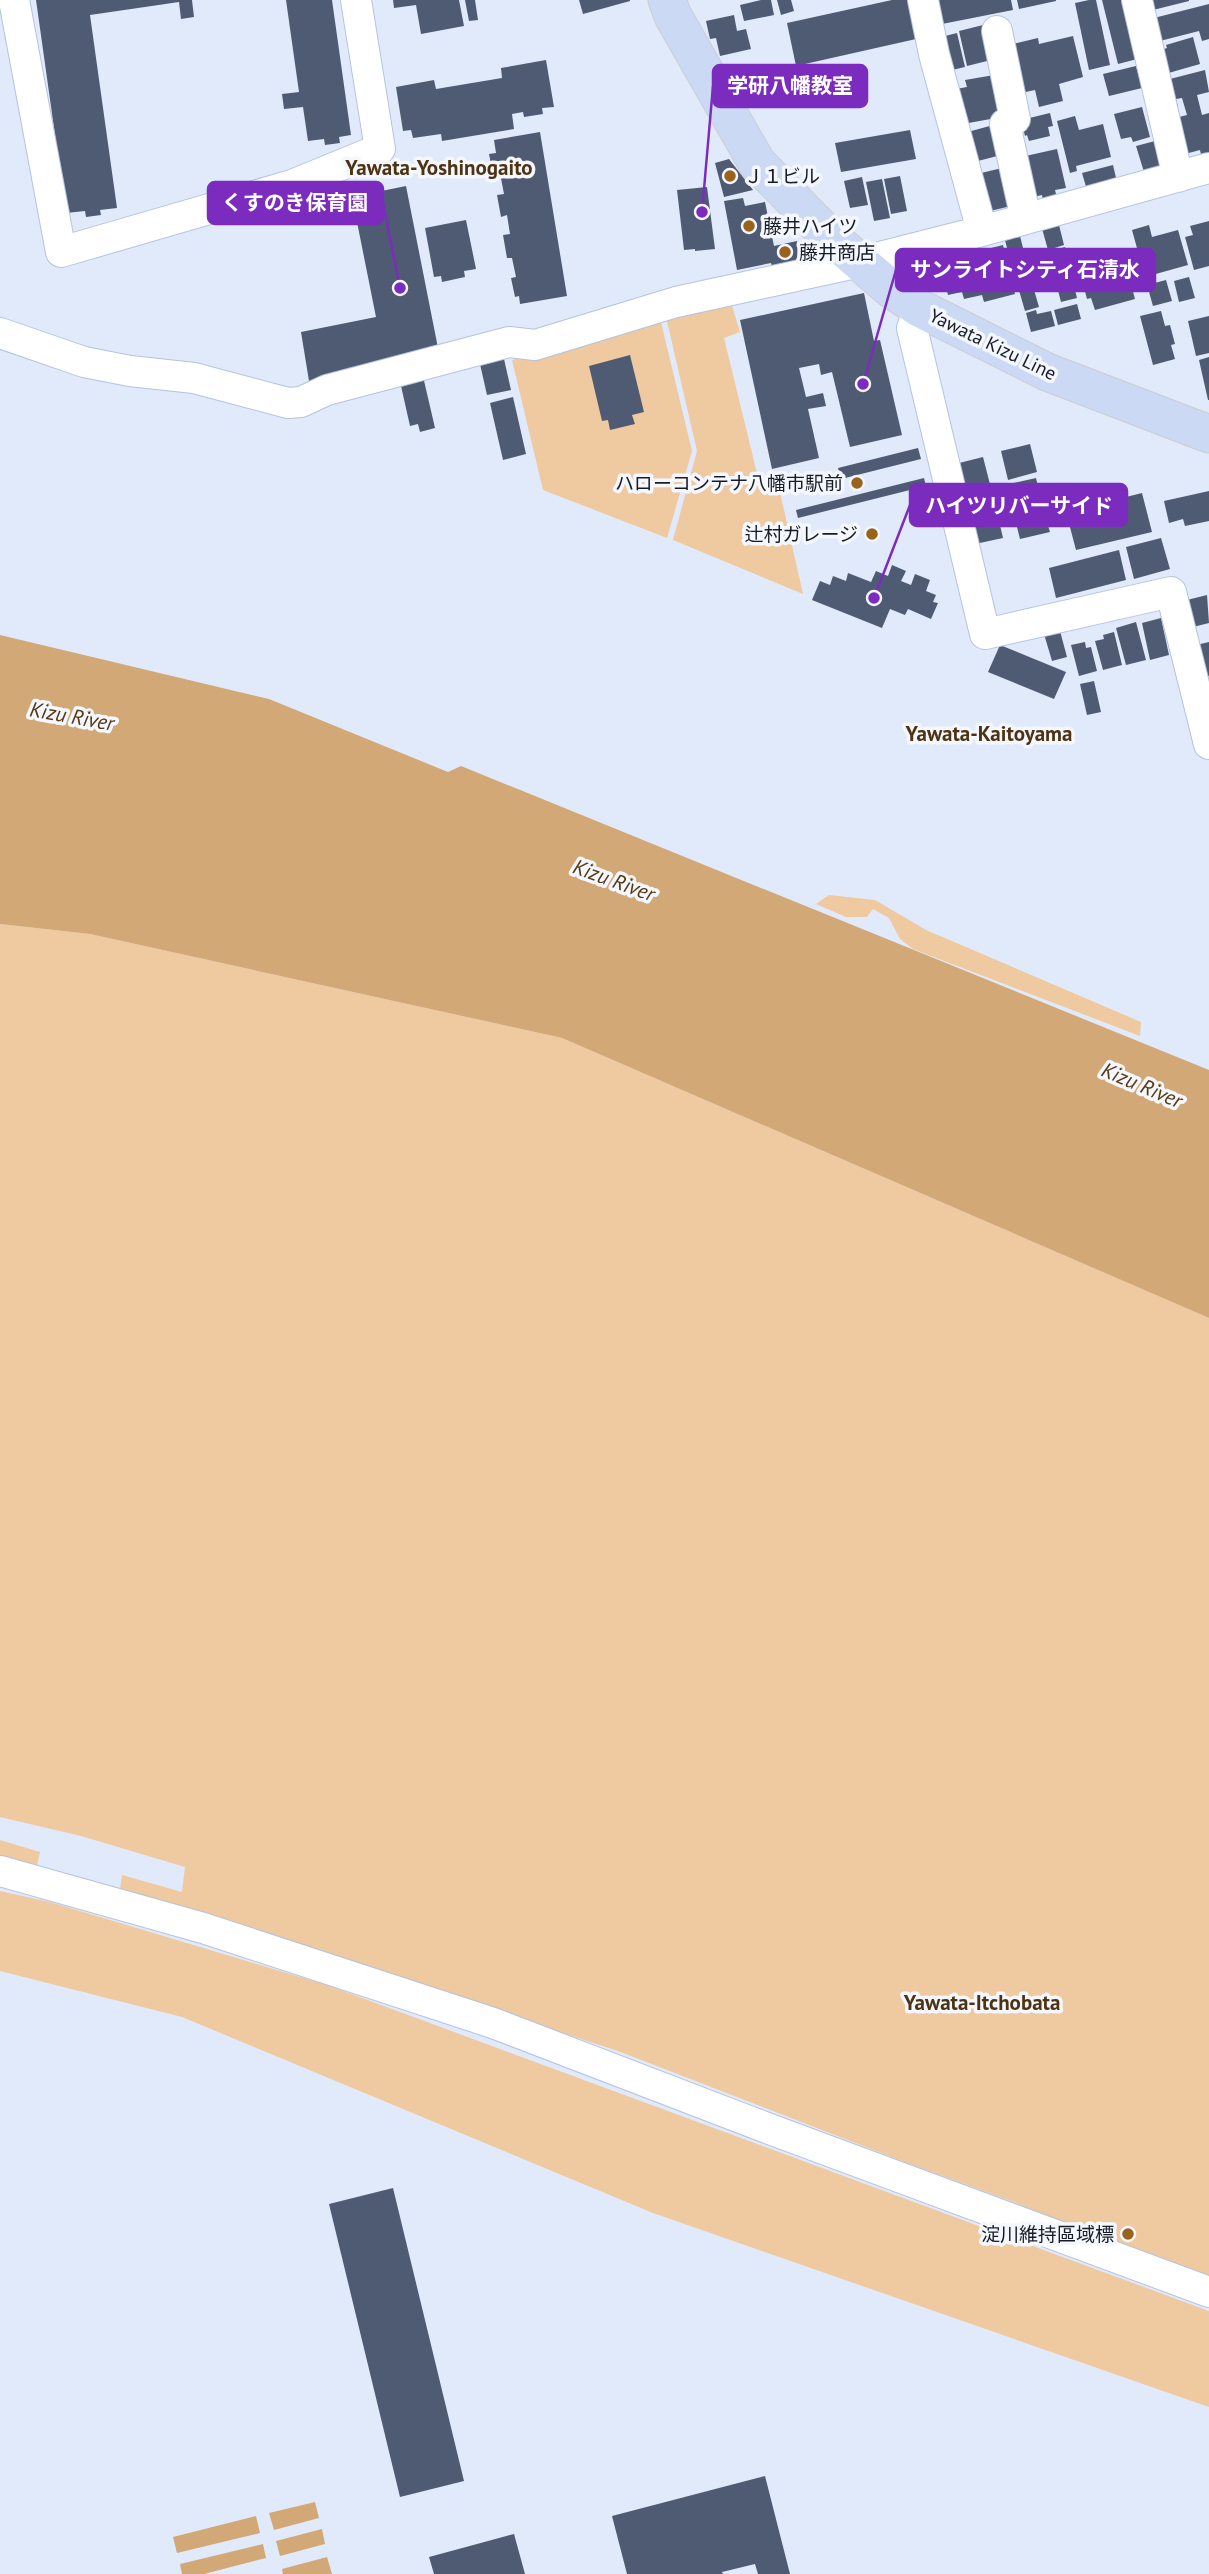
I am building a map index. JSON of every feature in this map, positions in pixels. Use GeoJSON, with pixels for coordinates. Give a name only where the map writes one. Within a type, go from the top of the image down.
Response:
{"type":"FeatureCollection","features":[{"type":"Feature","properties":{"kind":"main road","name":"Yawata Kizu Line"},"geometry":{"type":"LineString","coordinates":[[667,0],[679,27],[757,163],[827,234],[860,262],[919,308],[1047,372],[1209,434]]}},
{"type":"Feature","properties":{"kind":"street"},"geometry":{"type":"LineString","coordinates":[[15,0],[61,252],[292,185],[380,149],[356,0]]}},
{"type":"Feature","properties":{"kind":"street"},"geometry":{"type":"LineString","coordinates":[[923,0],[934,54],[982,231]]}},
{"type":"Feature","properties":{"kind":"street"},"geometry":{"type":"LineString","coordinates":[[1137,0],[1178,177]]}},
{"type":"Feature","properties":{"kind":"street"},"geometry":{"type":"LineString","coordinates":[[997,31],[1015,119],[1005,124],[1026,219]]}},
{"type":"Feature","properties":{"kind":"street"},"geometry":{"type":"LineString","coordinates":[[0,332],[84,362],[130,371],[194,378],[288,403],[300,402],[327,390],[509,342],[535,345],[676,302],[860,262],[1209,168]]}},
{"type":"Feature","properties":{"kind":"street"},"geometry":{"type":"LineString","coordinates":[[919,308],[912,328],[985,634],[1171,592],[1209,744]]}},
{"type":"Feature","properties":{"kind":"street"},"geometry":{"type":"LineString","coordinates":[[0,1871],[203,1928],[493,2024],[767,2129],[1209,2292]]}},
{"type":"Feature","properties":{"kind":"shaded area"},"geometry":{"type":"Polygon","coordinates":[[[731,302],[740,332],[724,338],[762,494],[780,492],[803,594],[673,540],[697,451],[666,317],[731,302]]]}},
{"type":"Feature","properties":{"kind":"shaded area"},"geometry":{"type":"Polygon","coordinates":[[[660,318],[692,451],[667,538],[543,490],[512,360],[660,318]]]}},
{"type":"Feature","properties":{"kind":"shaded area"},"geometry":{"type":"Polygon","coordinates":[[[829,895],[875,900],[926,930],[1141,1022],[1140,1036],[913,949],[900,939],[889,918],[873,909],[867,917],[846,917],[816,904],[829,895]]]}},
{"type":"Feature","properties":{"kind":"shaded area"},"geometry":{"type":"Polygon","coordinates":[[[0,924],[90,934],[562,1038],[1209,1318],[1209,2278],[618,2051],[120,1889],[122,1875],[182,1892],[185,1867],[81,1836],[0,1817],[0,924]]]}},
{"type":"Feature","properties":{"kind":"shaded area"},"geometry":{"type":"Polygon","coordinates":[[[0,1840],[40,1852],[37,1865],[0,1856],[0,1840]]]}},
{"type":"Feature","properties":{"kind":"shaded area"},"geometry":{"type":"Polygon","coordinates":[[[0,1891],[50,1902],[327,1985],[1209,2311],[1209,2407],[653,2213],[182,2017],[0,1971],[0,1891]]]}},
{"type":"Feature","properties":{"kind":"water","name":"Kizu River"},"geometry":{"type":"Polygon","coordinates":[[[0,635],[269,699],[448,772],[461,766],[1209,1070],[1209,1318],[562,1038],[90,934],[0,924],[0,635]]]}},
{"type":"Feature","properties":{"kind":"water"},"geometry":{"type":"Polygon","coordinates":[[[315,2502],[319,2518],[274,2530],[269,2513],[315,2502]]]}},
{"type":"Feature","properties":{"kind":"water"},"geometry":{"type":"Polygon","coordinates":[[[256,2516],[260,2533],[177,2553],[173,2537],[256,2516]]]}},
{"type":"Feature","properties":{"kind":"water"},"geometry":{"type":"Polygon","coordinates":[[[322,2529],[325,2544],[280,2556],[276,2541],[322,2529]]]}},
{"type":"Feature","properties":{"kind":"water"},"geometry":{"type":"Polygon","coordinates":[[[263,2544],[266,2558],[204,2574],[182,2574],[180,2564],[263,2544]]]}},
{"type":"Feature","properties":{"kind":"water"},"geometry":{"type":"Polygon","coordinates":[[[327,2557],[332,2574],[283,2574],[282,2569],[327,2557]]]}},
{"type":"Feature","properties":{"kind":"building"},"geometry":{"type":"Polygon","coordinates":[[[36,0],[192,0],[194,17],[181,19],[179,2],[90,15],[117,208],[100,210],[101,215],[86,217],[85,211],[66,213],[36,0]]]}},
{"type":"Feature","properties":{"kind":"building"},"geometry":{"type":"Polygon","coordinates":[[[286,0],[332,0],[351,135],[339,137],[340,143],[325,145],[324,139],[308,141],[303,107],[284,109],[282,94],[299,92],[286,0]]]}},
{"type":"Feature","properties":{"kind":"building"},"geometry":{"type":"Polygon","coordinates":[[[393,0],[459,0],[464,26],[421,34],[416,5],[394,8],[393,0]]]}},
{"type":"Feature","properties":{"kind":"building"},"geometry":{"type":"Polygon","coordinates":[[[465,0],[475,0],[478,20],[469,21],[465,0]]]}},
{"type":"Feature","properties":{"kind":"building"},"geometry":{"type":"Polygon","coordinates":[[[579,0],[630,0],[630,1],[583,14],[579,0]]]}},
{"type":"Feature","properties":{"kind":"building"},"geometry":{"type":"Polygon","coordinates":[[[771,0],[774,15],[744,21],[740,5],[771,0]]]}},
{"type":"Feature","properties":{"kind":"building"},"geometry":{"type":"Polygon","coordinates":[[[777,0],[791,0],[794,11],[781,15],[777,0]]]}},
{"type":"Feature","properties":{"kind":"building"},"geometry":{"type":"Polygon","coordinates":[[[892,0],[908,0],[916,39],[796,66],[787,23],[892,0]]]}},
{"type":"Feature","properties":{"kind":"building"},"geometry":{"type":"Polygon","coordinates":[[[937,0],[1011,0],[1013,10],[942,24],[937,0]]]}},
{"type":"Feature","properties":{"kind":"building"},"geometry":{"type":"Polygon","coordinates":[[[1017,0],[1056,0],[1056,1],[1019,9],[1017,0]]]}},
{"type":"Feature","properties":{"kind":"building"},"geometry":{"type":"Polygon","coordinates":[[[1096,0],[1110,65],[1089,70],[1075,3],[1096,0]]]}},
{"type":"Feature","properties":{"kind":"building"},"geometry":{"type":"Polygon","coordinates":[[[1102,0],[1127,0],[1141,58],[1118,64],[1102,0]]]}},
{"type":"Feature","properties":{"kind":"building"},"geometry":{"type":"Polygon","coordinates":[[[1142,0],[1189,0],[1189,1],[1145,12],[1142,0]]]}},
{"type":"Feature","properties":{"kind":"building"},"geometry":{"type":"Polygon","coordinates":[[[1209,4],[1209,39],[1202,41],[1199,31],[1156,42],[1150,19],[1209,4]]]}},
{"type":"Feature","properties":{"kind":"building"},"geometry":{"type":"Polygon","coordinates":[[[734,15],[737,31],[746,29],[751,49],[720,56],[716,38],[710,39],[706,21],[734,15]]]}},
{"type":"Feature","properties":{"kind":"building"},"geometry":{"type":"Polygon","coordinates":[[[987,24],[995,59],[967,66],[959,31],[987,24]]]}},
{"type":"Feature","properties":{"kind":"building"},"geometry":{"type":"Polygon","coordinates":[[[957,33],[965,67],[948,71],[941,37],[957,33]]]}},
{"type":"Feature","properties":{"kind":"building"},"geometry":{"type":"Polygon","coordinates":[[[1073,36],[1083,77],[1059,84],[1063,101],[1039,107],[1035,90],[1021,93],[1009,45],[1038,38],[1039,44],[1073,36]]]}},
{"type":"Feature","properties":{"kind":"building"},"geometry":{"type":"Polygon","coordinates":[[[1193,37],[1200,64],[1165,74],[1158,51],[1167,48],[1166,45],[1193,37]]]}},
{"type":"Feature","properties":{"kind":"building"},"geometry":{"type":"Polygon","coordinates":[[[546,60],[554,107],[542,108],[543,114],[524,117],[523,112],[512,114],[514,129],[442,141],[441,134],[413,138],[411,130],[403,131],[396,87],[434,80],[436,89],[502,78],[501,68],[546,60]]]}},
{"type":"Feature","properties":{"kind":"building"},"geometry":{"type":"Polygon","coordinates":[[[1136,66],[1142,88],[1109,96],[1103,74],[1136,66]]]}},
{"type":"Feature","properties":{"kind":"building"},"geometry":{"type":"Polygon","coordinates":[[[1205,70],[1209,92],[1197,95],[1202,115],[1209,113],[1209,157],[1202,159],[1200,150],[1185,154],[1175,118],[1187,115],[1182,98],[1176,99],[1178,107],[1173,109],[1166,80],[1205,70]]]}},
{"type":"Feature","properties":{"kind":"building"},"geometry":{"type":"Polygon","coordinates":[[[1000,74],[1007,116],[963,124],[956,89],[967,87],[965,80],[1000,74]]]}},
{"type":"Feature","properties":{"kind":"building"},"geometry":{"type":"Polygon","coordinates":[[[1142,107],[1150,137],[1133,142],[1131,137],[1121,139],[1114,114],[1142,107]]]}},
{"type":"Feature","properties":{"kind":"building"},"geometry":{"type":"Polygon","coordinates":[[[1050,113],[1053,126],[1048,127],[1050,136],[1029,141],[1021,120],[1050,113]]]}},
{"type":"Feature","properties":{"kind":"building"},"geometry":{"type":"Polygon","coordinates":[[[1075,116],[1079,130],[1103,124],[1111,157],[1076,166],[1077,171],[1070,173],[1057,121],[1075,116]]]}},
{"type":"Feature","properties":{"kind":"building"},"geometry":{"type":"Polygon","coordinates":[[[997,124],[1005,154],[978,161],[977,155],[970,157],[964,133],[997,124]]]}},
{"type":"Feature","properties":{"kind":"building"},"geometry":{"type":"Polygon","coordinates":[[[910,130],[916,159],[841,172],[835,143],[910,130]]]}},
{"type":"Feature","properties":{"kind":"building"},"geometry":{"type":"Polygon","coordinates":[[[540,132],[567,296],[520,304],[519,296],[515,297],[511,278],[516,277],[512,258],[507,258],[503,235],[510,234],[507,215],[501,217],[497,195],[504,194],[500,173],[493,174],[489,154],[496,153],[494,140],[540,132]]]}},
{"type":"Feature","properties":{"kind":"building"},"geometry":{"type":"Polygon","coordinates":[[[1155,141],[1162,167],[1144,172],[1136,146],[1155,141]]]}},
{"type":"Feature","properties":{"kind":"building"},"geometry":{"type":"Polygon","coordinates":[[[1057,149],[1066,188],[1055,190],[1057,198],[1043,201],[1042,195],[1030,198],[1021,157],[1057,149]]]}},
{"type":"Feature","properties":{"kind":"building","name":"Ｊ１ビル"},"geometry":{"type":"Polygon","coordinates":[[[729,159],[753,190],[724,197],[715,163],[729,159]]]}},
{"type":"Feature","properties":{"kind":"building"},"geometry":{"type":"Polygon","coordinates":[[[1113,165],[1117,182],[1087,190],[1082,173],[1113,165]]]}},
{"type":"Feature","properties":{"kind":"building"},"geometry":{"type":"Polygon","coordinates":[[[1002,168],[1011,206],[986,212],[977,174],[1002,168]]]}},
{"type":"Feature","properties":{"kind":"building"},"geometry":{"type":"Polygon","coordinates":[[[900,176],[907,211],[891,214],[884,179],[900,176]]]}},
{"type":"Feature","properties":{"kind":"building"},"geometry":{"type":"Polygon","coordinates":[[[862,177],[868,205],[850,208],[844,181],[862,177]]]}},
{"type":"Feature","properties":{"kind":"building"},"geometry":{"type":"Polygon","coordinates":[[[882,179],[890,218],[874,221],[866,182],[882,179]]]}},
{"type":"Feature","properties":{"kind":"building"},"geometry":{"type":"Polygon","coordinates":[[[406,186],[438,348],[399,364],[309,381],[301,332],[376,317],[352,197],[406,186]]]}},
{"type":"Feature","properties":{"kind":"building"},"geometry":{"type":"Polygon","coordinates":[[[707,187],[715,249],[684,250],[677,190],[707,187]]]}},
{"type":"Feature","properties":{"kind":"building","name":"藤井ハイツ"},"geometry":{"type":"Polygon","coordinates":[[[743,198],[745,206],[765,202],[774,246],[797,241],[802,263],[773,270],[771,263],[737,270],[724,201],[743,198]]]}},
{"type":"Feature","properties":{"kind":"building"},"geometry":{"type":"Polygon","coordinates":[[[466,220],[476,269],[464,271],[465,277],[442,282],[441,276],[434,277],[425,228],[466,220]]]}},
{"type":"Feature","properties":{"kind":"building"},"geometry":{"type":"Polygon","coordinates":[[[1058,221],[1064,245],[1048,250],[1041,225],[1058,221]]]}},
{"type":"Feature","properties":{"kind":"building"},"geometry":{"type":"Polygon","coordinates":[[[1209,221],[1209,266],[1194,270],[1185,237],[1193,235],[1190,226],[1209,221]]]}},
{"type":"Feature","properties":{"kind":"building"},"geometry":{"type":"Polygon","coordinates":[[[1149,225],[1152,237],[1178,230],[1188,265],[1145,277],[1132,230],[1149,225]]]}},
{"type":"Feature","properties":{"kind":"building"},"geometry":{"type":"Polygon","coordinates":[[[1019,232],[1025,256],[1010,260],[1004,236],[1019,232]]]}},
{"type":"Feature","properties":{"kind":"building"},"geometry":{"type":"Polygon","coordinates":[[[1003,245],[1015,294],[984,302],[982,295],[964,299],[962,292],[948,295],[945,283],[933,286],[930,273],[916,276],[913,264],[922,262],[921,258],[974,248],[975,252],[1003,245]]]}},
{"type":"Feature","properties":{"kind":"building"},"geometry":{"type":"Polygon","coordinates":[[[1065,247],[1072,273],[1055,277],[1048,252],[1065,247]]]}},
{"type":"Feature","properties":{"kind":"building"},"geometry":{"type":"Polygon","coordinates":[[[1106,250],[1108,259],[1123,255],[1135,299],[1095,310],[1091,298],[1087,299],[1078,265],[1089,261],[1088,255],[1106,250]]]}},
{"type":"Feature","properties":{"kind":"building"},"geometry":{"type":"Polygon","coordinates":[[[1071,274],[1077,298],[1061,302],[1055,279],[1071,274]]]}},
{"type":"Feature","properties":{"kind":"building"},"geometry":{"type":"Polygon","coordinates":[[[1189,277],[1195,298],[1179,302],[1174,281],[1189,277]]]}},
{"type":"Feature","properties":{"kind":"building"},"geometry":{"type":"Polygon","coordinates":[[[1166,280],[1172,301],[1153,306],[1147,285],[1166,280]]]}},
{"type":"Feature","properties":{"kind":"building"},"geometry":{"type":"Polygon","coordinates":[[[1032,283],[1039,307],[1025,311],[1018,287],[1032,283]]]}},
{"type":"Feature","properties":{"kind":"building"},"geometry":{"type":"Polygon","coordinates":[[[864,293],[874,341],[880,340],[902,435],[850,447],[832,372],[821,375],[819,364],[799,368],[806,397],[823,393],[826,406],[808,409],[819,458],[772,469],[740,320],[864,293]]]}},
{"type":"Feature","properties":{"kind":"building"},"geometry":{"type":"Polygon","coordinates":[[[1077,304],[1081,319],[1058,325],[1054,310],[1077,304]]]}},
{"type":"Feature","properties":{"kind":"building"},"geometry":{"type":"Polygon","coordinates":[[[1036,310],[1037,314],[1051,311],[1055,326],[1031,332],[1026,313],[1036,310]]]}},
{"type":"Feature","properties":{"kind":"building"},"geometry":{"type":"Polygon","coordinates":[[[1161,311],[1165,326],[1170,325],[1175,344],[1171,345],[1175,359],[1153,365],[1140,316],[1161,311]]]}},
{"type":"Feature","properties":{"kind":"building"},"geometry":{"type":"Polygon","coordinates":[[[1209,316],[1209,353],[1196,356],[1188,321],[1209,316]]]}},
{"type":"Feature","properties":{"kind":"building"},"geometry":{"type":"Polygon","coordinates":[[[630,355],[644,412],[632,415],[635,424],[610,430],[608,420],[602,421],[589,366],[630,355]]]}},
{"type":"Feature","properties":{"kind":"building"},"geometry":{"type":"Polygon","coordinates":[[[1209,357],[1209,400],[1208,400],[1199,360],[1209,357]]]}},
{"type":"Feature","properties":{"kind":"building"},"geometry":{"type":"Polygon","coordinates":[[[504,359],[511,390],[487,395],[480,364],[504,359]]]}},
{"type":"Feature","properties":{"kind":"building"},"geometry":{"type":"Polygon","coordinates":[[[422,372],[435,428],[420,432],[418,424],[410,426],[399,377],[422,372]]]}},
{"type":"Feature","properties":{"kind":"building"},"geometry":{"type":"Polygon","coordinates":[[[513,397],[526,454],[503,460],[490,403],[513,397]]]}},
{"type":"Feature","properties":{"kind":"building"},"geometry":{"type":"Polygon","coordinates":[[[1030,444],[1037,472],[1008,480],[1001,451],[1030,444]]]}},
{"type":"Feature","properties":{"kind":"building"},"geometry":{"type":"Polygon","coordinates":[[[918,448],[921,459],[841,479],[838,468],[918,448]]]}},
{"type":"Feature","properties":{"kind":"building"},"geometry":{"type":"Polygon","coordinates":[[[983,457],[992,492],[967,498],[955,464],[983,457]]]}},
{"type":"Feature","properties":{"kind":"building"},"geometry":{"type":"Polygon","coordinates":[[[820,472],[823,482],[789,490],[786,481],[820,472]]]}},
{"type":"Feature","properties":{"kind":"building"},"geometry":{"type":"Polygon","coordinates":[[[924,478],[926,486],[798,518],[796,510],[924,478]]]}},
{"type":"Feature","properties":{"kind":"building"},"geometry":{"type":"Polygon","coordinates":[[[1036,478],[1043,507],[1023,512],[1022,505],[1015,507],[1009,484],[1036,478]]]}},
{"type":"Feature","properties":{"kind":"building"},"geometry":{"type":"Polygon","coordinates":[[[1209,491],[1209,521],[1185,526],[1183,519],[1169,523],[1164,501],[1209,491]]]}},
{"type":"Feature","properties":{"kind":"building"},"geometry":{"type":"Polygon","coordinates":[[[1142,493],[1152,532],[1076,550],[1066,512],[1142,493]]]}},
{"type":"Feature","properties":{"kind":"building"},"geometry":{"type":"Polygon","coordinates":[[[996,508],[1003,538],[975,544],[968,514],[996,508]]]}},
{"type":"Feature","properties":{"kind":"building"},"geometry":{"type":"Polygon","coordinates":[[[1044,512],[1050,532],[1020,539],[1015,519],[1044,512]]]}},
{"type":"Feature","properties":{"kind":"building"},"geometry":{"type":"Polygon","coordinates":[[[1161,538],[1170,569],[1134,579],[1126,547],[1161,538]]]}},
{"type":"Feature","properties":{"kind":"building"},"geometry":{"type":"Polygon","coordinates":[[[1119,550],[1126,580],[1056,598],[1049,568],[1119,550]]]}},
{"type":"Feature","properties":{"kind":"building"},"geometry":{"type":"Polygon","coordinates":[[[892,565],[906,571],[901,581],[911,585],[915,574],[930,580],[926,591],[936,595],[933,602],[938,603],[931,619],[908,609],[905,615],[890,609],[882,628],[812,600],[820,581],[830,585],[833,576],[846,581],[848,573],[871,582],[876,571],[888,576],[892,565]]]}},
{"type":"Feature","properties":{"kind":"building"},"geometry":{"type":"Polygon","coordinates":[[[1207,595],[1209,623],[1189,628],[1183,601],[1207,595]]]}},
{"type":"Feature","properties":{"kind":"building"},"geometry":{"type":"Polygon","coordinates":[[[1161,618],[1169,655],[1150,660],[1142,623],[1161,618]]]}},
{"type":"Feature","properties":{"kind":"building"},"geometry":{"type":"Polygon","coordinates":[[[1136,622],[1146,660],[1126,665],[1116,628],[1136,622]]]}},
{"type":"Feature","properties":{"kind":"building"},"geometry":{"type":"Polygon","coordinates":[[[1060,631],[1067,657],[1052,661],[1044,634],[1060,631]]]}},
{"type":"Feature","properties":{"kind":"building"},"geometry":{"type":"Polygon","coordinates":[[[1114,632],[1122,665],[1103,670],[1095,641],[1114,632]]]}},
{"type":"Feature","properties":{"kind":"building"},"geometry":{"type":"Polygon","coordinates":[[[1085,642],[1086,648],[1091,647],[1097,671],[1079,676],[1071,645],[1085,642]]]}},
{"type":"Feature","properties":{"kind":"building"},"geometry":{"type":"Polygon","coordinates":[[[1209,642],[1209,676],[1204,678],[1196,645],[1209,642]]]}},
{"type":"Feature","properties":{"kind":"building"},"geometry":{"type":"Polygon","coordinates":[[[1000,645],[1066,672],[1054,699],[988,672],[1000,645]]]}},
{"type":"Feature","properties":{"kind":"building"},"geometry":{"type":"Polygon","coordinates":[[[1094,681],[1101,712],[1087,715],[1080,684],[1094,681]]]}},
{"type":"Feature","properties":{"kind":"building"},"geometry":{"type":"Polygon","coordinates":[[[393,2188],[464,2481],[400,2497],[329,2204],[393,2188]]]}},
{"type":"Feature","properties":{"kind":"building"},"geometry":{"type":"Polygon","coordinates":[[[765,2476],[790,2574],[758,2574],[755,2564],[722,2572],[723,2574],[627,2574],[612,2516],[765,2476]]]}},
{"type":"Feature","properties":{"kind":"building"},"geometry":{"type":"Polygon","coordinates":[[[514,2534],[525,2574],[434,2574],[429,2557],[514,2534]]]}},
{"type":"Feature","properties":{"kind":"place","name":"Ｊ１ビル"},"geometry":{"type":"Point","coordinates":[730,176]}},
{"type":"Feature","properties":{"kind":"place","name":"学研八幡教室"},"geometry":{"type":"Point","coordinates":[702,212]}},
{"type":"Feature","properties":{"kind":"place","name":"藤井ハイツ"},"geometry":{"type":"Point","coordinates":[749,226]}},
{"type":"Feature","properties":{"kind":"place","name":"藤井商店"},"geometry":{"type":"Point","coordinates":[785,252]}},
{"type":"Feature","properties":{"kind":"place","name":"くすのき保育園"},"geometry":{"type":"Point","coordinates":[400,288]}},
{"type":"Feature","properties":{"kind":"place","name":"サンライトシティ石清水"},"geometry":{"type":"Point","coordinates":[863,384]}},
{"type":"Feature","properties":{"kind":"place","name":"ハローコンテナ八幡市駅前"},"geometry":{"type":"Point","coordinates":[857,483]}},
{"type":"Feature","properties":{"kind":"place","name":"辻村ガレージ"},"geometry":{"type":"Point","coordinates":[872,534]}},
{"type":"Feature","properties":{"kind":"place","name":"ハイツリバーサイド"},"geometry":{"type":"Point","coordinates":[874,598]}},
{"type":"Feature","properties":{"kind":"place","name":"淀川維持區域標"},"geometry":{"type":"Point","coordinates":[1128,2234]}},
{"type":"Feature","properties":{"kind":"district","name":"Yawata-Yoshinogaito"},"geometry":{"type":"Point","coordinates":[439,167]}},
{"type":"Feature","properties":{"kind":"district","name":"Yawata-Kaitoyama"},"geometry":{"type":"Point","coordinates":[989,733]}},
{"type":"Feature","properties":{"kind":"district","name":"Yawata-Itchobata"},"geometry":{"type":"Point","coordinates":[982,2002]}}]}
